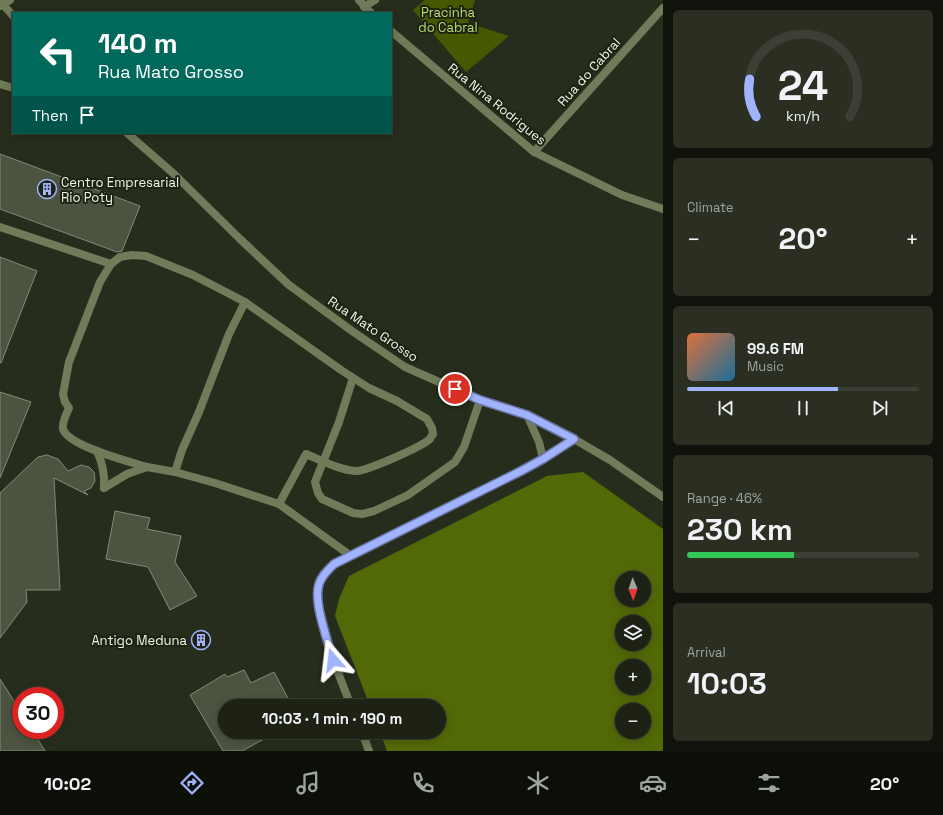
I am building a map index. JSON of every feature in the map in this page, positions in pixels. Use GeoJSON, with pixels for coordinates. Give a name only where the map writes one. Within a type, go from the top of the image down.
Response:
{"type":"FeatureCollection","features":[{"type":"Feature","properties":{"kind":"street"},"geometry":{"type":"LineString","coordinates":[[10,0],[1,4],[12,15]]}},
{"type":"Feature","properties":{"kind":"street"},"geometry":{"type":"LineString","coordinates":[[359,0],[370,12]]}},
{"type":"Feature","properties":{"kind":"street"},"geometry":{"type":"LineString","coordinates":[[364,7],[375,0]]}},
{"type":"Feature","properties":{"kind":"street","name":"Rua do Cabral"},"geometry":{"type":"LineString","coordinates":[[534,152],[663,8]]}},
{"type":"Feature","properties":{"kind":"street","name":"Rua Nina Rodrigues"},"geometry":{"type":"LineString","coordinates":[[392,32],[534,152],[622,195],[663,209]]}},
{"type":"Feature","properties":{"kind":"street"},"geometry":{"type":"LineString","coordinates":[[0,84],[12,88]]}},
{"type":"Feature","properties":{"kind":"street","name":"Rua Mato Grosso"},"geometry":{"type":"LineString","coordinates":[[127,134],[174,174],[289,285],[405,367],[480,400],[527,415],[574,439],[610,460],[663,497]]}},
{"type":"Feature","properties":{"kind":"street"},"geometry":{"type":"LineString","coordinates":[[0,227],[111,264]]}},
{"type":"Feature","properties":{"kind":"street"},"geometry":{"type":"LineString","coordinates":[[279,504],[306,454],[338,467],[357,471],[411,450],[430,439],[433,434],[432,428],[427,419],[397,401],[353,378],[245,302],[194,275],[146,256],[132,255],[120,257],[111,264],[100,282],[69,362],[63,394],[65,402],[69,408],[64,420],[63,428],[67,435],[78,443],[97,451],[147,467],[175,472],[215,483],[279,504],[350,556]]}},
{"type":"Feature","properties":{"kind":"street"},"geometry":{"type":"LineString","coordinates":[[175,472],[182,450],[199,412],[229,334],[245,302]]}},
{"type":"Feature","properties":{"kind":"street"},"geometry":{"type":"LineString","coordinates":[[353,378],[339,422],[315,482],[318,493],[322,499],[353,513],[362,514],[374,511],[408,495],[455,462],[464,447],[480,400]]}},
{"type":"Feature","properties":{"kind":"street"},"geometry":{"type":"LineString","coordinates":[[527,415],[539,442],[543,459]]}},
{"type":"Feature","properties":{"kind":"street"},"geometry":{"type":"LineString","coordinates":[[348,699],[331,653],[322,621],[318,596],[318,585],[328,570],[334,564],[543,459],[574,439]]}},
{"type":"Feature","properties":{"kind":"street"},"geometry":{"type":"LineString","coordinates":[[97,451],[102,462],[105,476],[104,488],[126,474],[147,467]]}},
{"type":"Feature","properties":{"kind":"street"},"geometry":{"type":"LineString","coordinates":[[365,739],[369,751]]}},
{"type":"Feature","properties":{"kind":"green space","name":"Pracinha do Cabral"},"geometry":{"type":"Polygon","coordinates":[[[425,0],[475,0],[468,23],[509,36],[466,72],[413,10],[425,0]]]}},
{"type":"Feature","properties":{"kind":"green space"},"geometry":{"type":"Polygon","coordinates":[[[583,472],[663,529],[663,751],[387,751],[383,739],[446,739],[446,699],[367,699],[335,616],[339,599],[349,576],[547,476],[583,472]]]}},
{"type":"Feature","properties":{"kind":"building","name":"Centro Empresarial Rio Poty"},"geometry":{"type":"Polygon","coordinates":[[[0,154],[140,206],[122,251],[117,252],[0,209],[0,154]]]}},
{"type":"Feature","properties":{"kind":"building"},"geometry":{"type":"Polygon","coordinates":[[[0,257],[37,271],[1,363],[0,363],[0,257]]]}},
{"type":"Feature","properties":{"kind":"building"},"geometry":{"type":"Polygon","coordinates":[[[0,392],[31,402],[0,478],[0,392]]]}},
{"type":"Feature","properties":{"kind":"building"},"geometry":{"type":"Polygon","coordinates":[[[47,455],[58,459],[68,471],[81,465],[89,467],[94,472],[95,481],[91,488],[84,491],[88,495],[54,478],[60,590],[26,590],[27,602],[0,638],[0,493],[38,457],[47,455]]]}},
{"type":"Feature","properties":{"kind":"building"},"geometry":{"type":"Polygon","coordinates":[[[115,511],[150,518],[147,529],[181,536],[175,562],[197,596],[170,610],[148,567],[106,559],[115,511]]]}},
{"type":"Feature","properties":{"kind":"building"},"geometry":{"type":"Polygon","coordinates":[[[244,670],[251,683],[274,672],[288,699],[218,699],[218,739],[264,739],[242,751],[223,751],[190,695],[225,674],[227,677],[244,670]]]}},
{"type":"Feature","properties":{"kind":"building"},"geometry":{"type":"Polygon","coordinates":[[[0,679],[12,698],[12,739],[38,739],[45,751],[0,751],[0,679]]]}},
{"type":"Feature","properties":{"kind":"place","name":"Centro Empresarial Rio Poty"},"geometry":{"type":"Point","coordinates":[47,189]}},
{"type":"Feature","properties":{"kind":"place","name":"Antigo Meduna"},"geometry":{"type":"Point","coordinates":[201,640]}},
{"type":"Feature","properties":{"kind":"route"},"geometry":{"type":"LineString","coordinates":[[333,660],[322,621],[318,596],[318,585],[322,577],[334,564],[521,471],[574,439],[527,415],[480,400],[455,389]]}}]}
